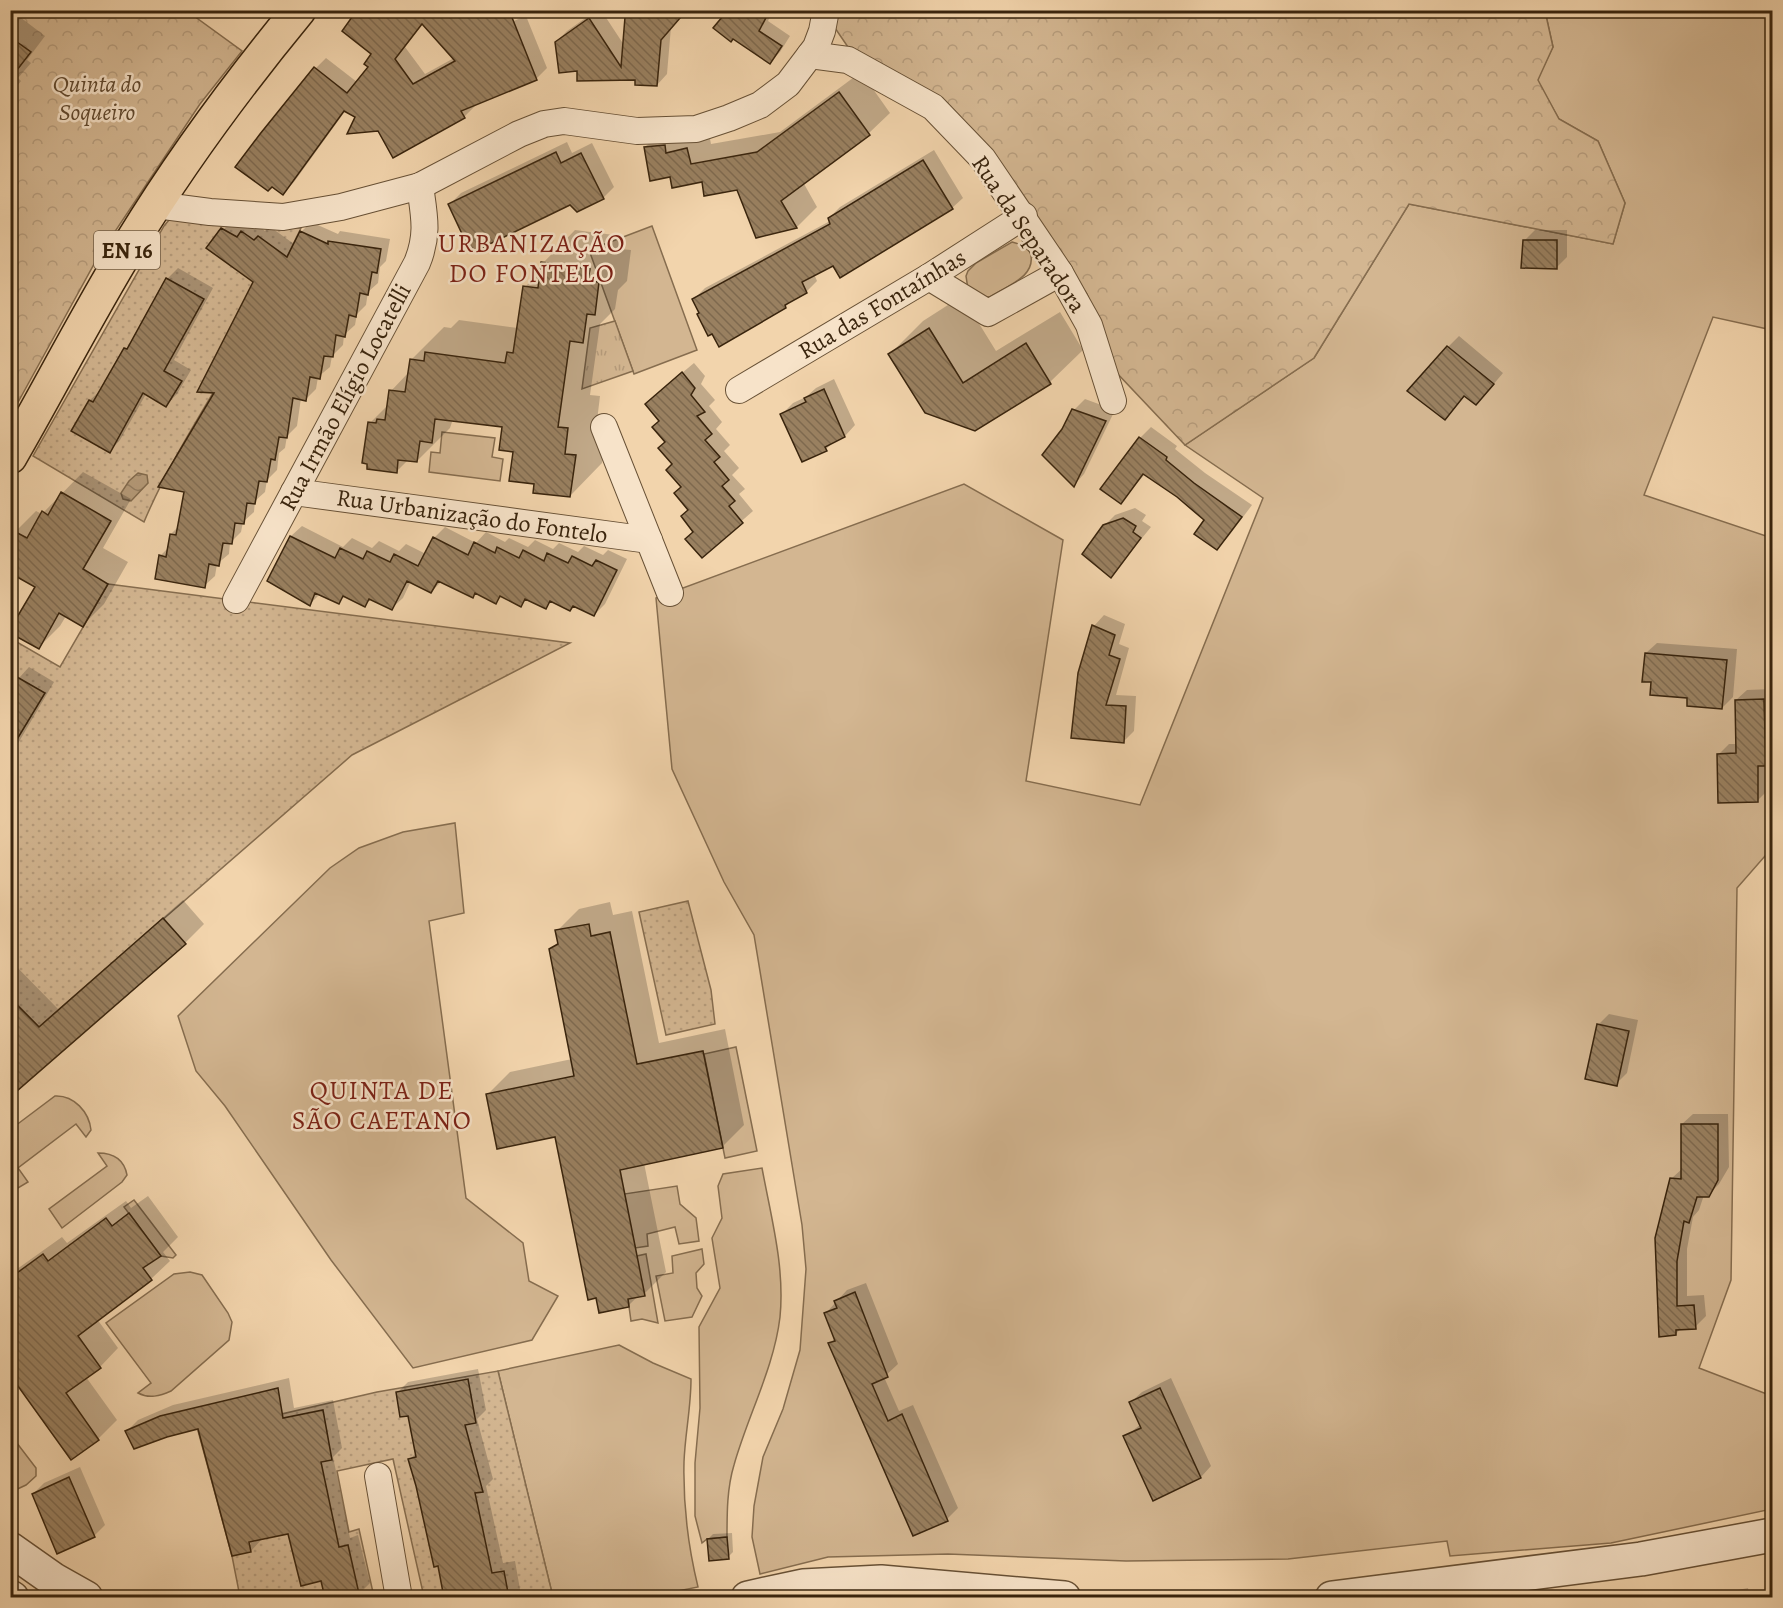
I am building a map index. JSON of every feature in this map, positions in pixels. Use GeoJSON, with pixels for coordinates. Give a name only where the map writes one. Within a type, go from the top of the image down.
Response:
{"type":"FeatureCollection","features":[{"type":"Feature","properties":{"kind":"main road","name":"EN 16"},"geometry":{"type":"LineString","coordinates":[[10,457],[130,244],[190,152],[299,10]]}},
{"type":"Feature","properties":{"kind":"street"},"geometry":{"type":"LineString","coordinates":[[156,205],[210,212],[283,217],[341,207],[420,186],[519,134],[544,124],[564,121],[637,131],[696,129],[760,105],[788,84],[816,47],[826,10]]}},
{"type":"Feature","properties":{"kind":"street","name":"Rua da Separadora"},"geometry":{"type":"LineString","coordinates":[[810,55],[848,60],[933,107],[983,159],[1024,216],[1089,325],[1113,400]]}},
{"type":"Feature","properties":{"kind":"street","name":"Rua Irmão Elígio Locatelli"},"geometry":{"type":"LineString","coordinates":[[236,600],[421,254],[425,228],[420,186]]}},
{"type":"Feature","properties":{"kind":"street","name":"Rua das Fontaínhas"},"geometry":{"type":"LineString","coordinates":[[739,390],[929,277],[1024,216]]}},
{"type":"Feature","properties":{"kind":"street"},"geometry":{"type":"LineString","coordinates":[[929,277],[988,313],[1060,273]]}},
{"type":"Feature","properties":{"kind":"street"},"geometry":{"type":"LineString","coordinates":[[604,427],[670,593]]}},
{"type":"Feature","properties":{"kind":"street","name":"Rua Urbanização do Fontelo"},"geometry":{"type":"LineString","coordinates":[[294,492],[649,540]]}},
{"type":"Feature","properties":{"kind":"street"},"geometry":{"type":"LineString","coordinates":[[378,1476],[399,1598]]}},
{"type":"Feature","properties":{"kind":"street"},"geometry":{"type":"LineString","coordinates":[[1332,1598],[1641,1559],[1773,1535]]}},
{"type":"Feature","properties":{"kind":"street"},"geometry":{"type":"LineString","coordinates":[[10,1549],[54,1580],[86,1598]]}},
{"type":"Feature","properties":{"kind":"street"},"geometry":{"type":"LineString","coordinates":[[1492,1598],[1582,1588],[1773,1554]]}},
{"type":"Feature","properties":{"kind":"street"},"geometry":{"type":"LineString","coordinates":[[748,1598],[803,1586],[881,1582],[1064,1598]]}},
{"type":"Feature","properties":{"kind":"green space"},"geometry":{"type":"Polygon","coordinates":[[[836,10],[1545,11],[1553,47],[1538,80],[1559,119],[1598,141],[1625,203],[1613,244],[1409,204],[1314,358],[1185,445],[1115,371],[1087,294],[1023,200],[850,50],[835,28],[836,10]]]}},
{"type":"Feature","properties":{"kind":"green space","name":"Quinta do Soqueiro"},"geometry":{"type":"Polygon","coordinates":[[[11,11],[187,11],[242,51],[200,104],[98,257],[11,415],[11,11]]]}},
{"type":"Feature","properties":{"kind":"green space"},"geometry":{"type":"Polygon","coordinates":[[[1545,11],[1772,11],[1772,330],[1713,317],[1644,495],[1772,538],[1772,848],[1737,888],[1731,1280],[1699,1368],[1772,1396],[1772,1509],[1611,1543],[1450,1556],[1447,1541],[1288,1559],[1126,1561],[948,1554],[828,1557],[760,1574],[752,1537],[754,1506],[763,1457],[783,1409],[800,1350],[806,1269],[802,1225],[754,935],[724,882],[672,769],[656,598],[964,484],[1063,540],[1026,781],[1140,805],[1263,498],[1185,445],[1314,358],[1409,204],[1613,244],[1625,203],[1598,141],[1559,119],[1537,80],[1553,47],[1545,11]]]}},
{"type":"Feature","properties":{"kind":"green space"},"geometry":{"type":"Polygon","coordinates":[[[169,220],[301,228],[248,332],[173,462],[144,522],[33,456],[164,226],[169,220]]]}},
{"type":"Feature","properties":{"kind":"green space"},"geometry":{"type":"Polygon","coordinates":[[[652,226],[697,350],[634,374],[589,250],[652,226]]]}},
{"type":"Feature","properties":{"kind":"green space"},"geometry":{"type":"Polygon","coordinates":[[[1012,242],[1022,245],[1030,252],[1030,268],[1025,274],[990,297],[968,289],[966,276],[968,271],[976,263],[1012,242]]]}},
{"type":"Feature","properties":{"kind":"green space"},"geometry":{"type":"Polygon","coordinates":[[[615,321],[633,371],[582,389],[590,328],[615,321]]]}},
{"type":"Feature","properties":{"kind":"green space"},"geometry":{"type":"Polygon","coordinates":[[[442,432],[495,438],[492,457],[503,459],[500,481],[429,472],[431,452],[440,453],[442,432]]]}},
{"type":"Feature","properties":{"kind":"green space"},"geometry":{"type":"Polygon","coordinates":[[[108,584],[570,643],[352,755],[39,1027],[11,998],[10,752],[13,747],[10,745],[10,638],[60,667],[108,584]]]}},
{"type":"Feature","properties":{"kind":"green space"},"geometry":{"type":"Polygon","coordinates":[[[455,823],[464,913],[429,921],[466,1198],[523,1243],[529,1281],[558,1296],[532,1340],[413,1368],[331,1260],[225,1106],[196,1071],[178,1016],[330,868],[359,848],[403,832],[455,823]]]}},
{"type":"Feature","properties":{"kind":"green space"},"geometry":{"type":"Polygon","coordinates":[[[688,901],[711,990],[715,1024],[666,1035],[639,912],[688,901]]]}},
{"type":"Feature","properties":{"kind":"green space"},"geometry":{"type":"Polygon","coordinates":[[[736,1047],[757,1151],[725,1158],[704,1054],[736,1047]]]}},
{"type":"Feature","properties":{"kind":"green space"},"geometry":{"type":"Polygon","coordinates":[[[55,1096],[68,1098],[79,1106],[90,1123],[91,1130],[86,1137],[76,1124],[18,1168],[28,1182],[18,1188],[11,1187],[11,1129],[55,1096]]]}},
{"type":"Feature","properties":{"kind":"green space"},"geometry":{"type":"Polygon","coordinates":[[[98,1153],[109,1154],[121,1161],[127,1175],[122,1182],[62,1228],[49,1209],[107,1166],[98,1153]]]}},
{"type":"Feature","properties":{"kind":"green space"},"geometry":{"type":"Polygon","coordinates":[[[762,1168],[781,1280],[777,1336],[732,1474],[728,1501],[727,1537],[707,1539],[702,1543],[695,1516],[695,1463],[700,1408],[699,1327],[720,1288],[712,1238],[722,1218],[718,1186],[723,1174],[762,1168]]]}},
{"type":"Feature","properties":{"kind":"green space"},"geometry":{"type":"Polygon","coordinates":[[[677,1186],[680,1204],[696,1218],[699,1241],[679,1244],[675,1227],[647,1234],[648,1246],[635,1248],[624,1194],[677,1186]]]}},
{"type":"Feature","properties":{"kind":"green space"},"geometry":{"type":"Polygon","coordinates":[[[134,1200],[176,1255],[173,1258],[161,1256],[124,1207],[134,1200]]]}},
{"type":"Feature","properties":{"kind":"green space"},"geometry":{"type":"Polygon","coordinates":[[[702,1249],[704,1264],[696,1273],[697,1288],[702,1296],[692,1317],[665,1321],[656,1276],[673,1273],[672,1256],[702,1249]]]}},
{"type":"Feature","properties":{"kind":"green space"},"geometry":{"type":"Polygon","coordinates":[[[646,1254],[658,1323],[642,1319],[631,1321],[628,1299],[637,1256],[646,1254]]]}},
{"type":"Feature","properties":{"kind":"green space"},"geometry":{"type":"Polygon","coordinates":[[[190,1272],[202,1275],[228,1313],[232,1322],[229,1340],[171,1391],[154,1396],[142,1395],[138,1393],[151,1383],[106,1323],[174,1274],[190,1272]]]}},
{"type":"Feature","properties":{"kind":"green space"},"geometry":{"type":"Polygon","coordinates":[[[619,1345],[691,1379],[684,1494],[691,1556],[698,1587],[648,1597],[553,1597],[498,1371],[619,1345]]]}},
{"type":"Feature","properties":{"kind":"green space"},"geometry":{"type":"Polygon","coordinates":[[[498,1371],[553,1597],[424,1597],[393,1459],[337,1471],[349,1532],[359,1529],[374,1597],[240,1597],[232,1556],[198,1431],[221,1428],[377,1392],[498,1371]]]}},
{"type":"Feature","properties":{"kind":"green space"},"geometry":{"type":"Polygon","coordinates":[[[10,1434],[36,1468],[36,1476],[26,1485],[11,1492],[10,1434]]]}},
{"type":"Feature","properties":{"kind":"water"},"geometry":{"type":"Polygon","coordinates":[[[138,473],[147,475],[148,483],[131,501],[123,499],[121,493],[138,473]]]}},
{"type":"Feature","properties":{"kind":"building"},"geometry":{"type":"Polygon","coordinates":[[[357,10],[509,10],[537,80],[461,111],[465,118],[393,158],[378,131],[347,134],[355,117],[344,111],[283,195],[272,187],[268,191],[235,167],[314,67],[347,93],[368,67],[364,64],[371,54],[342,31],[357,10]],[[422,24],[395,59],[413,84],[455,61],[422,24]]]}},
{"type":"Feature","properties":{"kind":"building"},"geometry":{"type":"Polygon","coordinates":[[[631,10],[687,10],[661,40],[657,86],[635,85],[635,80],[577,81],[577,71],[559,73],[555,42],[589,18],[621,67],[625,17],[631,10]]]}},
{"type":"Feature","properties":{"kind":"building"},"geometry":{"type":"Polygon","coordinates":[[[728,10],[770,10],[759,31],[782,46],[770,64],[733,39],[731,42],[713,28],[728,10]]]}},
{"type":"Feature","properties":{"kind":"building"},"geometry":{"type":"Polygon","coordinates":[[[10,37],[31,52],[10,79],[10,37]]]}},
{"type":"Feature","properties":{"kind":"building"},"geometry":{"type":"Polygon","coordinates":[[[839,92],[870,135],[781,201],[797,228],[756,238],[737,190],[704,196],[702,182],[672,188],[670,177],[650,181],[644,147],[665,145],[666,153],[687,148],[691,164],[757,152],[839,92]]]}},
{"type":"Feature","properties":{"kind":"building"},"geometry":{"type":"Polygon","coordinates":[[[556,152],[561,163],[581,153],[604,199],[577,212],[570,205],[471,253],[448,204],[556,152]]]}},
{"type":"Feature","properties":{"kind":"building"},"geometry":{"type":"Polygon","coordinates":[[[923,160],[953,209],[840,278],[833,266],[802,282],[807,293],[785,305],[786,308],[719,347],[712,334],[708,336],[692,299],[830,224],[828,218],[923,160]]]}},
{"type":"Feature","properties":{"kind":"building"},"geometry":{"type":"Polygon","coordinates":[[[221,228],[237,237],[241,231],[254,240],[258,236],[287,257],[300,231],[328,244],[328,241],[381,249],[377,273],[372,272],[368,295],[360,293],[356,317],[349,315],[345,337],[336,335],[333,357],[324,356],[320,379],[310,377],[306,401],[293,398],[287,438],[279,437],[275,460],[271,459],[267,482],[259,481],[255,504],[247,503],[244,524],[235,523],[232,544],[223,543],[219,566],[209,564],[205,588],[155,579],[159,555],[166,557],[170,534],[176,535],[184,492],[158,487],[214,393],[197,392],[253,282],[206,248],[221,228]]]}},
{"type":"Feature","properties":{"kind":"building"},"geometry":{"type":"Polygon","coordinates":[[[1523,240],[1557,240],[1557,269],[1521,268],[1523,240]]]}},
{"type":"Feature","properties":{"kind":"building"},"geometry":{"type":"Polygon","coordinates":[[[541,262],[590,269],[588,281],[599,282],[595,315],[587,314],[583,343],[570,341],[558,427],[568,428],[565,454],[576,455],[570,497],[533,493],[534,484],[509,481],[513,452],[499,450],[502,427],[435,419],[432,443],[420,441],[417,462],[398,460],[397,473],[367,469],[367,464],[362,463],[368,422],[376,423],[377,419],[385,420],[389,390],[405,392],[410,359],[424,361],[425,352],[505,363],[507,352],[513,353],[523,286],[538,288],[541,262]]]}},
{"type":"Feature","properties":{"kind":"building"},"geometry":{"type":"Polygon","coordinates":[[[166,278],[204,299],[164,371],[182,381],[166,407],[143,393],[110,453],[71,431],[89,400],[93,402],[124,348],[127,349],[166,278]]]}},
{"type":"Feature","properties":{"kind":"building"},"geometry":{"type":"Polygon","coordinates":[[[929,328],[963,383],[1026,343],[1051,384],[975,431],[925,413],[888,354],[929,328]]]}},
{"type":"Feature","properties":{"kind":"building"},"geometry":{"type":"Polygon","coordinates":[[[1447,346],[1494,384],[1476,405],[1464,396],[1445,420],[1407,391],[1447,346]]]}},
{"type":"Feature","properties":{"kind":"building"},"geometry":{"type":"Polygon","coordinates":[[[682,372],[695,388],[691,395],[705,412],[697,416],[712,434],[705,440],[720,457],[714,462],[729,480],[722,486],[735,501],[729,506],[743,523],[702,558],[685,539],[693,532],[681,516],[688,510],[674,493],[681,487],[666,470],[672,464],[658,448],[665,442],[652,427],[659,421],[645,404],[682,372]]]}},
{"type":"Feature","properties":{"kind":"building"},"geometry":{"type":"Polygon","coordinates":[[[824,389],[845,437],[825,447],[827,451],[802,462],[780,414],[806,402],[804,398],[824,389]]]}},
{"type":"Feature","properties":{"kind":"building"},"geometry":{"type":"Polygon","coordinates":[[[1072,409],[1106,421],[1074,487],[1042,455],[1062,429],[1072,409]]]}},
{"type":"Feature","properties":{"kind":"building"},"geometry":{"type":"Polygon","coordinates":[[[1139,437],[1167,457],[1166,460],[1194,483],[1242,517],[1217,550],[1194,534],[1204,520],[1177,497],[1143,474],[1121,504],[1100,489],[1139,437]]]}},
{"type":"Feature","properties":{"kind":"building"},"geometry":{"type":"Polygon","coordinates":[[[61,492],[111,521],[83,569],[108,584],[83,627],[59,613],[39,649],[10,633],[10,629],[35,587],[10,573],[10,529],[27,538],[42,511],[48,515],[61,492]]]}},
{"type":"Feature","properties":{"kind":"building"},"geometry":{"type":"Polygon","coordinates":[[[1123,518],[1136,526],[1133,532],[1141,538],[1111,578],[1082,554],[1103,525],[1123,518]]]}},
{"type":"Feature","properties":{"kind":"building"},"geometry":{"type":"Polygon","coordinates":[[[290,536],[335,558],[340,548],[363,559],[367,551],[390,562],[394,554],[418,566],[433,537],[468,555],[474,542],[495,553],[497,547],[519,558],[523,550],[544,561],[547,553],[568,563],[572,556],[592,566],[596,560],[617,570],[594,616],[573,606],[570,611],[550,601],[546,609],[525,599],[521,607],[500,596],[496,604],[475,593],[473,598],[438,581],[431,593],[407,581],[392,610],[369,599],[365,607],[343,596],[339,604],[315,593],[310,606],[267,581],[290,536]]]}},
{"type":"Feature","properties":{"kind":"building"},"geometry":{"type":"Polygon","coordinates":[[[1092,625],[1115,635],[1109,655],[1120,659],[1106,705],[1126,706],[1124,743],[1071,738],[1078,673],[1092,625]]]}},
{"type":"Feature","properties":{"kind":"building"},"geometry":{"type":"Polygon","coordinates":[[[1645,653],[1727,660],[1722,709],[1687,706],[1687,698],[1650,695],[1651,682],[1642,682],[1645,653]]]}},
{"type":"Feature","properties":{"kind":"building"},"geometry":{"type":"Polygon","coordinates":[[[17,677],[45,693],[10,751],[10,689],[17,677]]]}},
{"type":"Feature","properties":{"kind":"building"},"geometry":{"type":"Polygon","coordinates":[[[1764,699],[1766,766],[1758,766],[1758,802],[1718,803],[1717,754],[1736,753],[1735,700],[1764,699]]]}},
{"type":"Feature","properties":{"kind":"building"},"geometry":{"type":"Polygon","coordinates":[[[163,918],[186,944],[10,1097],[10,998],[39,1027],[163,918]]]}},
{"type":"Feature","properties":{"kind":"building"},"geometry":{"type":"Polygon","coordinates":[[[589,924],[591,936],[610,932],[637,1064],[703,1051],[723,1148],[620,1170],[645,1296],[628,1299],[629,1307],[599,1313],[596,1298],[588,1300],[555,1137],[497,1149],[486,1094],[574,1076],[549,949],[558,944],[555,930],[589,924]]]}},
{"type":"Feature","properties":{"kind":"building"},"geometry":{"type":"Polygon","coordinates":[[[1597,1024],[1629,1031],[1617,1086],[1585,1079],[1597,1024]]]}},
{"type":"Feature","properties":{"kind":"building"},"geometry":{"type":"Polygon","coordinates":[[[1681,1124],[1718,1124],[1718,1180],[1709,1197],[1697,1197],[1689,1223],[1684,1221],[1677,1261],[1677,1306],[1694,1305],[1696,1329],[1676,1330],[1676,1335],[1659,1337],[1655,1238],[1670,1178],[1681,1179],[1681,1124]]]}},
{"type":"Feature","properties":{"kind":"building"},"geometry":{"type":"Polygon","coordinates":[[[129,1213],[161,1256],[143,1268],[152,1280],[78,1336],[101,1368],[66,1393],[99,1440],[71,1460],[10,1375],[10,1278],[43,1254],[48,1261],[106,1218],[112,1226],[129,1213]]]}},
{"type":"Feature","properties":{"kind":"building"},"geometry":{"type":"Polygon","coordinates":[[[855,1292],[888,1377],[872,1384],[888,1421],[902,1414],[948,1521],[913,1536],[828,1343],[835,1341],[824,1313],[837,1308],[834,1301],[855,1292]]]}},
{"type":"Feature","properties":{"kind":"building"},"geometry":{"type":"Polygon","coordinates":[[[468,1379],[476,1423],[465,1425],[483,1492],[475,1493],[492,1573],[504,1571],[509,1598],[444,1598],[438,1566],[434,1567],[408,1459],[416,1457],[408,1416],[400,1417],[396,1392],[468,1379]]]}},
{"type":"Feature","properties":{"kind":"building"},"geometry":{"type":"Polygon","coordinates":[[[278,1388],[283,1418],[323,1410],[332,1460],[321,1462],[339,1547],[348,1545],[360,1598],[325,1598],[321,1581],[301,1586],[288,1534],[249,1542],[251,1552],[232,1556],[198,1429],[134,1449],[125,1431],[160,1416],[278,1388]]]}},
{"type":"Feature","properties":{"kind":"building"},"geometry":{"type":"Polygon","coordinates":[[[1160,1388],[1201,1478],[1153,1501],[1123,1436],[1141,1428],[1129,1402],[1160,1388]]]}},
{"type":"Feature","properties":{"kind":"building"},"geometry":{"type":"Polygon","coordinates":[[[69,1477],[95,1537],[57,1554],[32,1494],[69,1477]]]}},
{"type":"Feature","properties":{"kind":"building"},"geometry":{"type":"Polygon","coordinates":[[[727,1537],[729,1559],[709,1561],[707,1539],[727,1537]]]}},
{"type":"Feature","properties":{"kind":"district","name":"URBANIZAÇÃO DO FONTELO"},"geometry":{"type":"Point","coordinates":[532,258]}},
{"type":"Feature","properties":{"kind":"district","name":"QUINTA DE SÃO CAETANO"},"geometry":{"type":"Point","coordinates":[382,1105]}}]}
